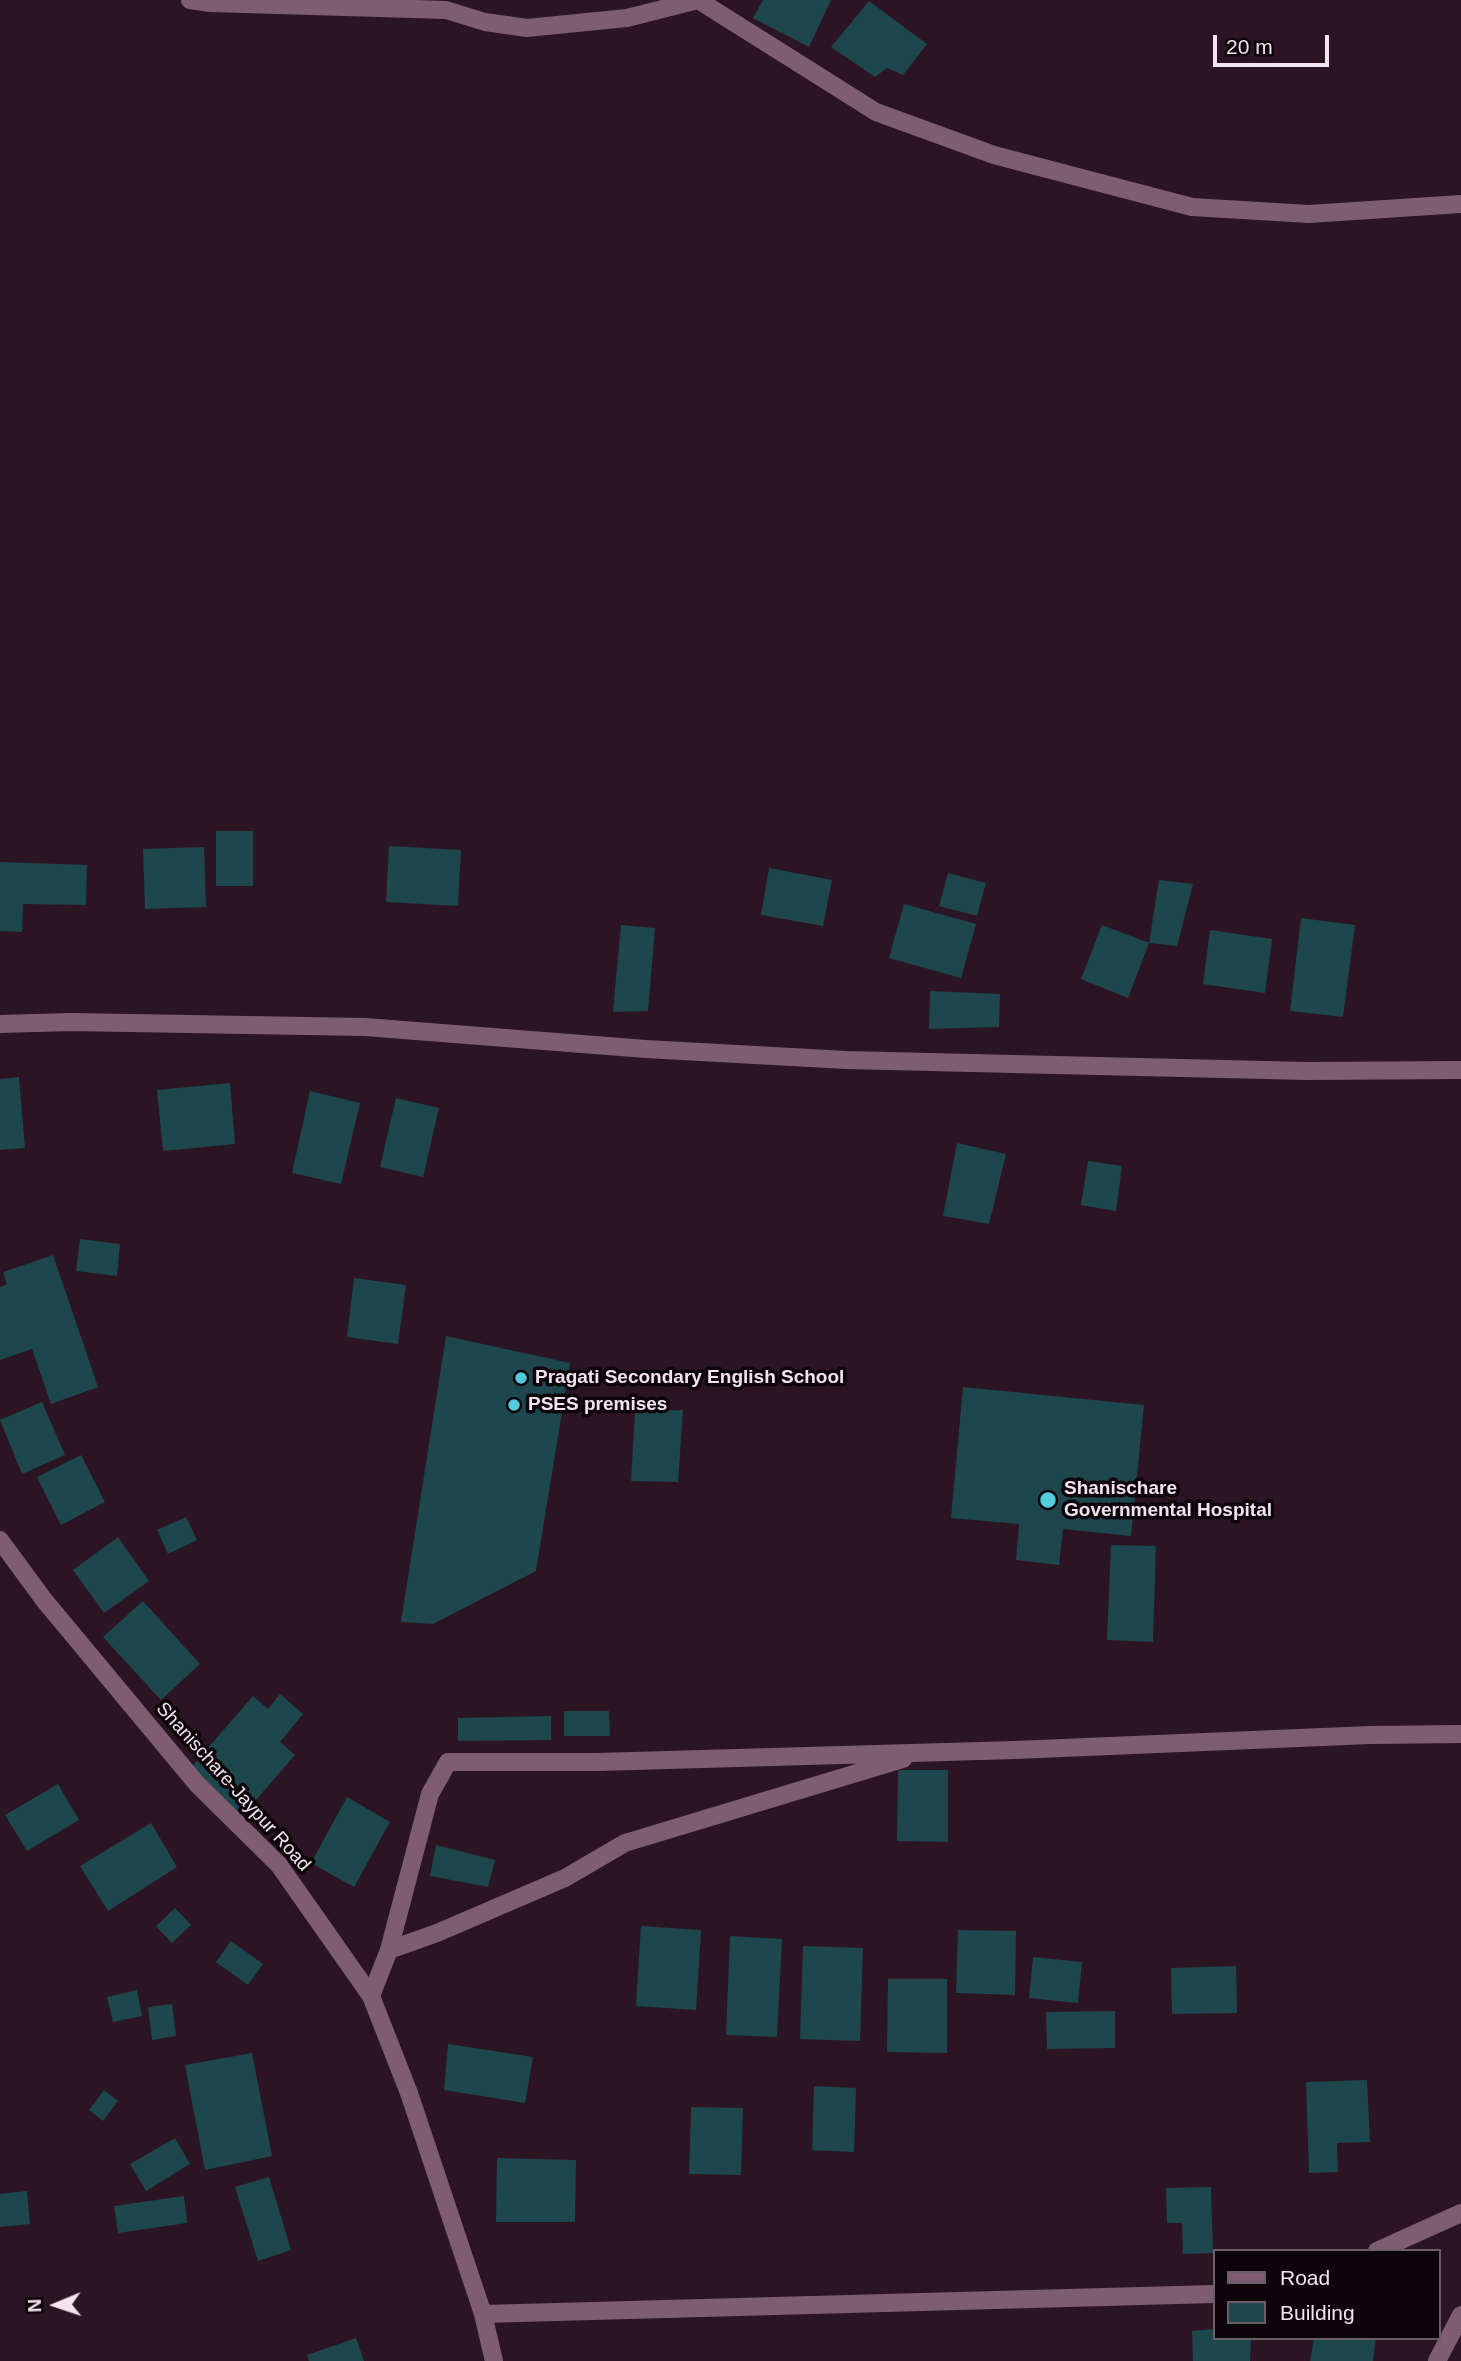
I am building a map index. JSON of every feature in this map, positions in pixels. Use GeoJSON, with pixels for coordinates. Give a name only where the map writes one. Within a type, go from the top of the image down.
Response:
{"type":"FeatureCollection","features":[{"type":"Feature","properties":{"kind":"street"},"geometry":{"type":"LineString","coordinates":[[190,0],[211,3],[446,10],[485,22],[527,28],[627,19],[698,0],[876,112],[994,155],[1192,207],[1309,214],[1461,204]]}},
{"type":"Feature","properties":{"kind":"street"},"geometry":{"type":"LineString","coordinates":[[0,1024],[71,1022],[365,1027],[646,1049],[846,1060],[1307,1071],[1461,1070]]}},
{"type":"Feature","properties":{"kind":"street","name":"Shanischare-Jaypur Road"},"geometry":{"type":"LineString","coordinates":[[0,1540],[44,1600],[197,1784],[279,1865],[371,1996],[409,2093],[483,2314],[494,2361]]}},
{"type":"Feature","properties":{"kind":"street"},"geometry":{"type":"LineString","coordinates":[[371,1996],[389,1950],[430,1794],[448,1762],[598,1762],[1461,1734]]}},
{"type":"Feature","properties":{"kind":"street"},"geometry":{"type":"LineString","coordinates":[[389,1950],[437,1933],[565,1878],[625,1843],[926,1752]]}},
{"type":"Feature","properties":{"kind":"street"},"geometry":{"type":"LineString","coordinates":[[1381,2249],[1461,2213]]}},
{"type":"Feature","properties":{"kind":"street"},"geometry":{"type":"LineString","coordinates":[[483,2314],[1212,2294]]}},
{"type":"Feature","properties":{"kind":"street"},"geometry":{"type":"LineString","coordinates":[[1437,2361],[1461,2315]]}},
{"type":"Feature","properties":{"kind":"building"},"geometry":{"type":"Polygon","coordinates":[[[763,0],[831,0],[809,47],[753,18],[763,0]]]}},
{"type":"Feature","properties":{"kind":"building"},"geometry":{"type":"Polygon","coordinates":[[[869,1],[927,44],[903,75],[887,68],[875,77],[831,47],[869,1]]]}},
{"type":"Feature","properties":{"kind":"building"},"geometry":{"type":"Polygon","coordinates":[[[216,831],[253,831],[253,886],[216,886],[216,831]]]}},
{"type":"Feature","properties":{"kind":"building"},"geometry":{"type":"Polygon","coordinates":[[[389,846],[461,850],[458,906],[386,902],[389,846]]]}},
{"type":"Feature","properties":{"kind":"building"},"geometry":{"type":"Polygon","coordinates":[[[204,847],[206,907],[145,909],[143,849],[204,847]]]}},
{"type":"Feature","properties":{"kind":"building"},"geometry":{"type":"Polygon","coordinates":[[[0,862],[87,865],[86,905],[23,904],[22,932],[0,931],[0,862]]]}},
{"type":"Feature","properties":{"kind":"building"},"geometry":{"type":"Polygon","coordinates":[[[769,868],[832,880],[823,926],[761,915],[769,868]]]}},
{"type":"Feature","properties":{"kind":"building"},"geometry":{"type":"Polygon","coordinates":[[[948,873],[986,883],[977,916],[939,906],[948,873]]]}},
{"type":"Feature","properties":{"kind":"building"},"geometry":{"type":"Polygon","coordinates":[[[1159,880],[1193,884],[1177,946],[1149,943],[1159,880]]]}},
{"type":"Feature","properties":{"kind":"building"},"geometry":{"type":"Polygon","coordinates":[[[904,904],[976,924],[961,978],[889,958],[904,904]]]}},
{"type":"Feature","properties":{"kind":"building"},"geometry":{"type":"Polygon","coordinates":[[[1301,918],[1355,925],[1343,1017],[1290,1011],[1301,918]]]}},
{"type":"Feature","properties":{"kind":"building"},"geometry":{"type":"Polygon","coordinates":[[[621,925],[655,928],[648,1011],[613,1012],[621,925]]]}},
{"type":"Feature","properties":{"kind":"building"},"geometry":{"type":"Polygon","coordinates":[[[1102,925],[1149,943],[1128,998],[1081,979],[1102,925]]]}},
{"type":"Feature","properties":{"kind":"building"},"geometry":{"type":"Polygon","coordinates":[[[1210,930],[1272,939],[1265,993],[1203,984],[1210,930]]]}},
{"type":"Feature","properties":{"kind":"building"},"geometry":{"type":"Polygon","coordinates":[[[930,991],[1000,994],[999,1027],[929,1029],[930,991]]]}},
{"type":"Feature","properties":{"kind":"building"},"geometry":{"type":"Polygon","coordinates":[[[19,1077],[25,1148],[0,1150],[0,1079],[19,1077]]]}},
{"type":"Feature","properties":{"kind":"building"},"geometry":{"type":"Polygon","coordinates":[[[230,1083],[235,1144],[163,1151],[157,1090],[230,1083]]]}},
{"type":"Feature","properties":{"kind":"building"},"geometry":{"type":"Polygon","coordinates":[[[310,1091],[360,1103],[341,1184],[292,1173],[310,1091]]]}},
{"type":"Feature","properties":{"kind":"building"},"geometry":{"type":"Polygon","coordinates":[[[396,1098],[439,1108],[423,1177],[380,1167],[396,1098]]]}},
{"type":"Feature","properties":{"kind":"building"},"geometry":{"type":"Polygon","coordinates":[[[957,1143],[1006,1154],[989,1224],[943,1216],[957,1143]]]}},
{"type":"Feature","properties":{"kind":"building"},"geometry":{"type":"Polygon","coordinates":[[[1088,1161],[1122,1166],[1116,1211],[1081,1205],[1088,1161]]]}},
{"type":"Feature","properties":{"kind":"building"},"geometry":{"type":"Polygon","coordinates":[[[80,1239],[120,1244],[117,1276],[76,1271],[80,1239]]]}},
{"type":"Feature","properties":{"kind":"building"},"geometry":{"type":"Polygon","coordinates":[[[53,1255],[98,1387],[51,1404],[32,1349],[0,1360],[0,1287],[7,1284],[3,1272],[53,1255]]]}},
{"type":"Feature","properties":{"kind":"building"},"geometry":{"type":"Polygon","coordinates":[[[354,1278],[406,1285],[398,1344],[347,1337],[354,1278]]]}},
{"type":"Feature","properties":{"kind":"building"},"geometry":{"type":"Polygon","coordinates":[[[446,1336],[570,1363],[536,1571],[433,1624],[401,1622],[446,1336]]]}},
{"type":"Feature","properties":{"kind":"building"},"geometry":{"type":"Polygon","coordinates":[[[963,1387],[1144,1405],[1131,1536],[1063,1529],[1059,1565],[1016,1560],[1019,1524],[951,1518],[963,1387]]]}},
{"type":"Feature","properties":{"kind":"building"},"geometry":{"type":"Polygon","coordinates":[[[42,1402],[65,1455],[22,1474],[0,1420],[42,1402]]]}},
{"type":"Feature","properties":{"kind":"building"},"geometry":{"type":"Polygon","coordinates":[[[683,1410],[678,1482],[631,1481],[635,1412],[683,1410]]]}},
{"type":"Feature","properties":{"kind":"building"},"geometry":{"type":"Polygon","coordinates":[[[81,1455],[105,1502],[61,1525],[37,1477],[81,1455]]]}},
{"type":"Feature","properties":{"kind":"building"},"geometry":{"type":"Polygon","coordinates":[[[186,1517],[197,1540],[168,1554],[157,1530],[186,1517]]]}},
{"type":"Feature","properties":{"kind":"building"},"geometry":{"type":"Polygon","coordinates":[[[118,1537],[149,1581],[104,1613],[73,1570],[118,1537]]]}},
{"type":"Feature","properties":{"kind":"building"},"geometry":{"type":"Polygon","coordinates":[[[1111,1545],[1156,1546],[1153,1642],[1107,1640],[1111,1545]]]}},
{"type":"Feature","properties":{"kind":"building"},"geometry":{"type":"Polygon","coordinates":[[[143,1601],[200,1664],[161,1700],[103,1637],[143,1601]]]}},
{"type":"Feature","properties":{"kind":"building"},"geometry":{"type":"Polygon","coordinates":[[[280,1694],[303,1714],[280,1742],[295,1755],[242,1816],[189,1770],[253,1696],[268,1709],[280,1694]]]}},
{"type":"Feature","properties":{"kind":"building"},"geometry":{"type":"Polygon","coordinates":[[[564,1711],[609,1711],[610,1736],[564,1736],[564,1711]]]}},
{"type":"Feature","properties":{"kind":"building"},"geometry":{"type":"Polygon","coordinates":[[[551,1716],[551,1740],[458,1741],[458,1718],[551,1716]]]}},
{"type":"Feature","properties":{"kind":"building"},"geometry":{"type":"Polygon","coordinates":[[[898,1770],[948,1770],[948,1842],[897,1841],[898,1770]]]}},
{"type":"Feature","properties":{"kind":"building"},"geometry":{"type":"Polygon","coordinates":[[[58,1784],[79,1820],[27,1851],[5,1815],[58,1784]]]}},
{"type":"Feature","properties":{"kind":"building"},"geometry":{"type":"Polygon","coordinates":[[[347,1797],[390,1822],[354,1887],[311,1863],[347,1797]]]}},
{"type":"Feature","properties":{"kind":"building"},"geometry":{"type":"Polygon","coordinates":[[[151,1823],[177,1867],[108,1911],[80,1866],[151,1823]]]}},
{"type":"Feature","properties":{"kind":"building"},"geometry":{"type":"Polygon","coordinates":[[[436,1845],[495,1860],[488,1887],[430,1876],[436,1845]]]}},
{"type":"Feature","properties":{"kind":"building"},"geometry":{"type":"Polygon","coordinates":[[[175,1908],[191,1925],[172,1943],[156,1926],[175,1908]]]}},
{"type":"Feature","properties":{"kind":"building"},"geometry":{"type":"Polygon","coordinates":[[[641,1926],[701,1930],[696,2010],[636,2006],[641,1926]]]}},
{"type":"Feature","properties":{"kind":"building"},"geometry":{"type":"Polygon","coordinates":[[[958,1930],[1016,1931],[1015,1995],[956,1993],[958,1930]]]}},
{"type":"Feature","properties":{"kind":"building"},"geometry":{"type":"Polygon","coordinates":[[[730,1936],[782,1939],[777,2037],[726,2035],[730,1936]]]}},
{"type":"Feature","properties":{"kind":"building"},"geometry":{"type":"Polygon","coordinates":[[[231,1941],[263,1964],[248,1985],[216,1962],[231,1941]]]}},
{"type":"Feature","properties":{"kind":"building"},"geometry":{"type":"Polygon","coordinates":[[[803,1946],[863,1948],[860,2041],[800,2039],[803,1946]]]}},
{"type":"Feature","properties":{"kind":"building"},"geometry":{"type":"Polygon","coordinates":[[[1033,1957],[1082,1962],[1078,2003],[1029,1998],[1033,1957]]]}},
{"type":"Feature","properties":{"kind":"building"},"geometry":{"type":"Polygon","coordinates":[[[1236,1966],[1237,2013],[1172,2014],[1171,1968],[1236,1966]]]}},
{"type":"Feature","properties":{"kind":"building"},"geometry":{"type":"Polygon","coordinates":[[[888,1979],[947,1979],[947,2053],[887,2052],[888,1979]]]}},
{"type":"Feature","properties":{"kind":"building"},"geometry":{"type":"Polygon","coordinates":[[[137,1990],[142,2016],[113,2022],[107,1997],[137,1990]]]}},
{"type":"Feature","properties":{"kind":"building"},"geometry":{"type":"Polygon","coordinates":[[[172,2004],[176,2036],[152,2040],[148,2007],[172,2004]]]}},
{"type":"Feature","properties":{"kind":"building"},"geometry":{"type":"Polygon","coordinates":[[[1115,2011],[1115,2048],[1047,2049],[1046,2012],[1115,2011]]]}},
{"type":"Feature","properties":{"kind":"building"},"geometry":{"type":"Polygon","coordinates":[[[448,2044],[533,2057],[525,2103],[444,2090],[448,2044]]]}},
{"type":"Feature","properties":{"kind":"building"},"geometry":{"type":"Polygon","coordinates":[[[252,2053],[272,2156],[205,2170],[185,2065],[252,2053]]]}},
{"type":"Feature","properties":{"kind":"building"},"geometry":{"type":"Polygon","coordinates":[[[1367,2080],[1370,2142],[1337,2143],[1338,2172],[1309,2173],[1306,2082],[1367,2080]]]}},
{"type":"Feature","properties":{"kind":"building"},"geometry":{"type":"Polygon","coordinates":[[[814,2086],[856,2088],[854,2152],[812,2150],[814,2086]]]}},
{"type":"Feature","properties":{"kind":"building"},"geometry":{"type":"Polygon","coordinates":[[[104,2090],[118,2101],[103,2121],[89,2110],[104,2090]]]}},
{"type":"Feature","properties":{"kind":"building"},"geometry":{"type":"Polygon","coordinates":[[[691,2107],[743,2108],[741,2175],[689,2174],[691,2107]]]}},
{"type":"Feature","properties":{"kind":"building"},"geometry":{"type":"Polygon","coordinates":[[[175,2138],[190,2164],[146,2191],[130,2164],[175,2138]]]}},
{"type":"Feature","properties":{"kind":"building"},"geometry":{"type":"Polygon","coordinates":[[[497,2158],[576,2160],[575,2222],[496,2222],[497,2158]]]}},
{"type":"Feature","properties":{"kind":"building"},"geometry":{"type":"Polygon","coordinates":[[[269,2177],[291,2250],[258,2261],[235,2187],[269,2177]]]}},
{"type":"Feature","properties":{"kind":"building"},"geometry":{"type":"Polygon","coordinates":[[[1211,2187],[1212,2253],[1183,2254],[1182,2223],[1167,2223],[1166,2188],[1211,2187]]]}},
{"type":"Feature","properties":{"kind":"building"},"geometry":{"type":"Polygon","coordinates":[[[27,2191],[30,2224],[0,2227],[0,2194],[27,2191]]]}},
{"type":"Feature","properties":{"kind":"building"},"geometry":{"type":"Polygon","coordinates":[[[184,2196],[187,2223],[118,2233],[114,2206],[184,2196]]]}},
{"type":"Feature","properties":{"kind":"building"},"geometry":{"type":"Polygon","coordinates":[[[1212,2329],[1212,2340],[1251,2340],[1250,2361],[1193,2361],[1192,2331],[1212,2329]]]}},
{"type":"Feature","properties":{"kind":"building"},"geometry":{"type":"Polygon","coordinates":[[[356,2338],[364,2361],[309,2361],[307,2355],[356,2338]]]}},
{"type":"Feature","properties":{"kind":"building"},"geometry":{"type":"Polygon","coordinates":[[[1314,2340],[1376,2340],[1373,2361],[1310,2361],[1314,2340]]]}},
{"type":"Feature","properties":{"kind":"place","name":"Pragati Secondary English School"},"geometry":{"type":"Point","coordinates":[521,1378]}},
{"type":"Feature","properties":{"kind":"place","name":"PSES premises"},"geometry":{"type":"Point","coordinates":[514,1405]}},
{"type":"Feature","properties":{"kind":"place","name":"Shanischare Governmental Hospital"},"geometry":{"type":"Point","coordinates":[1048,1500]}}]}
